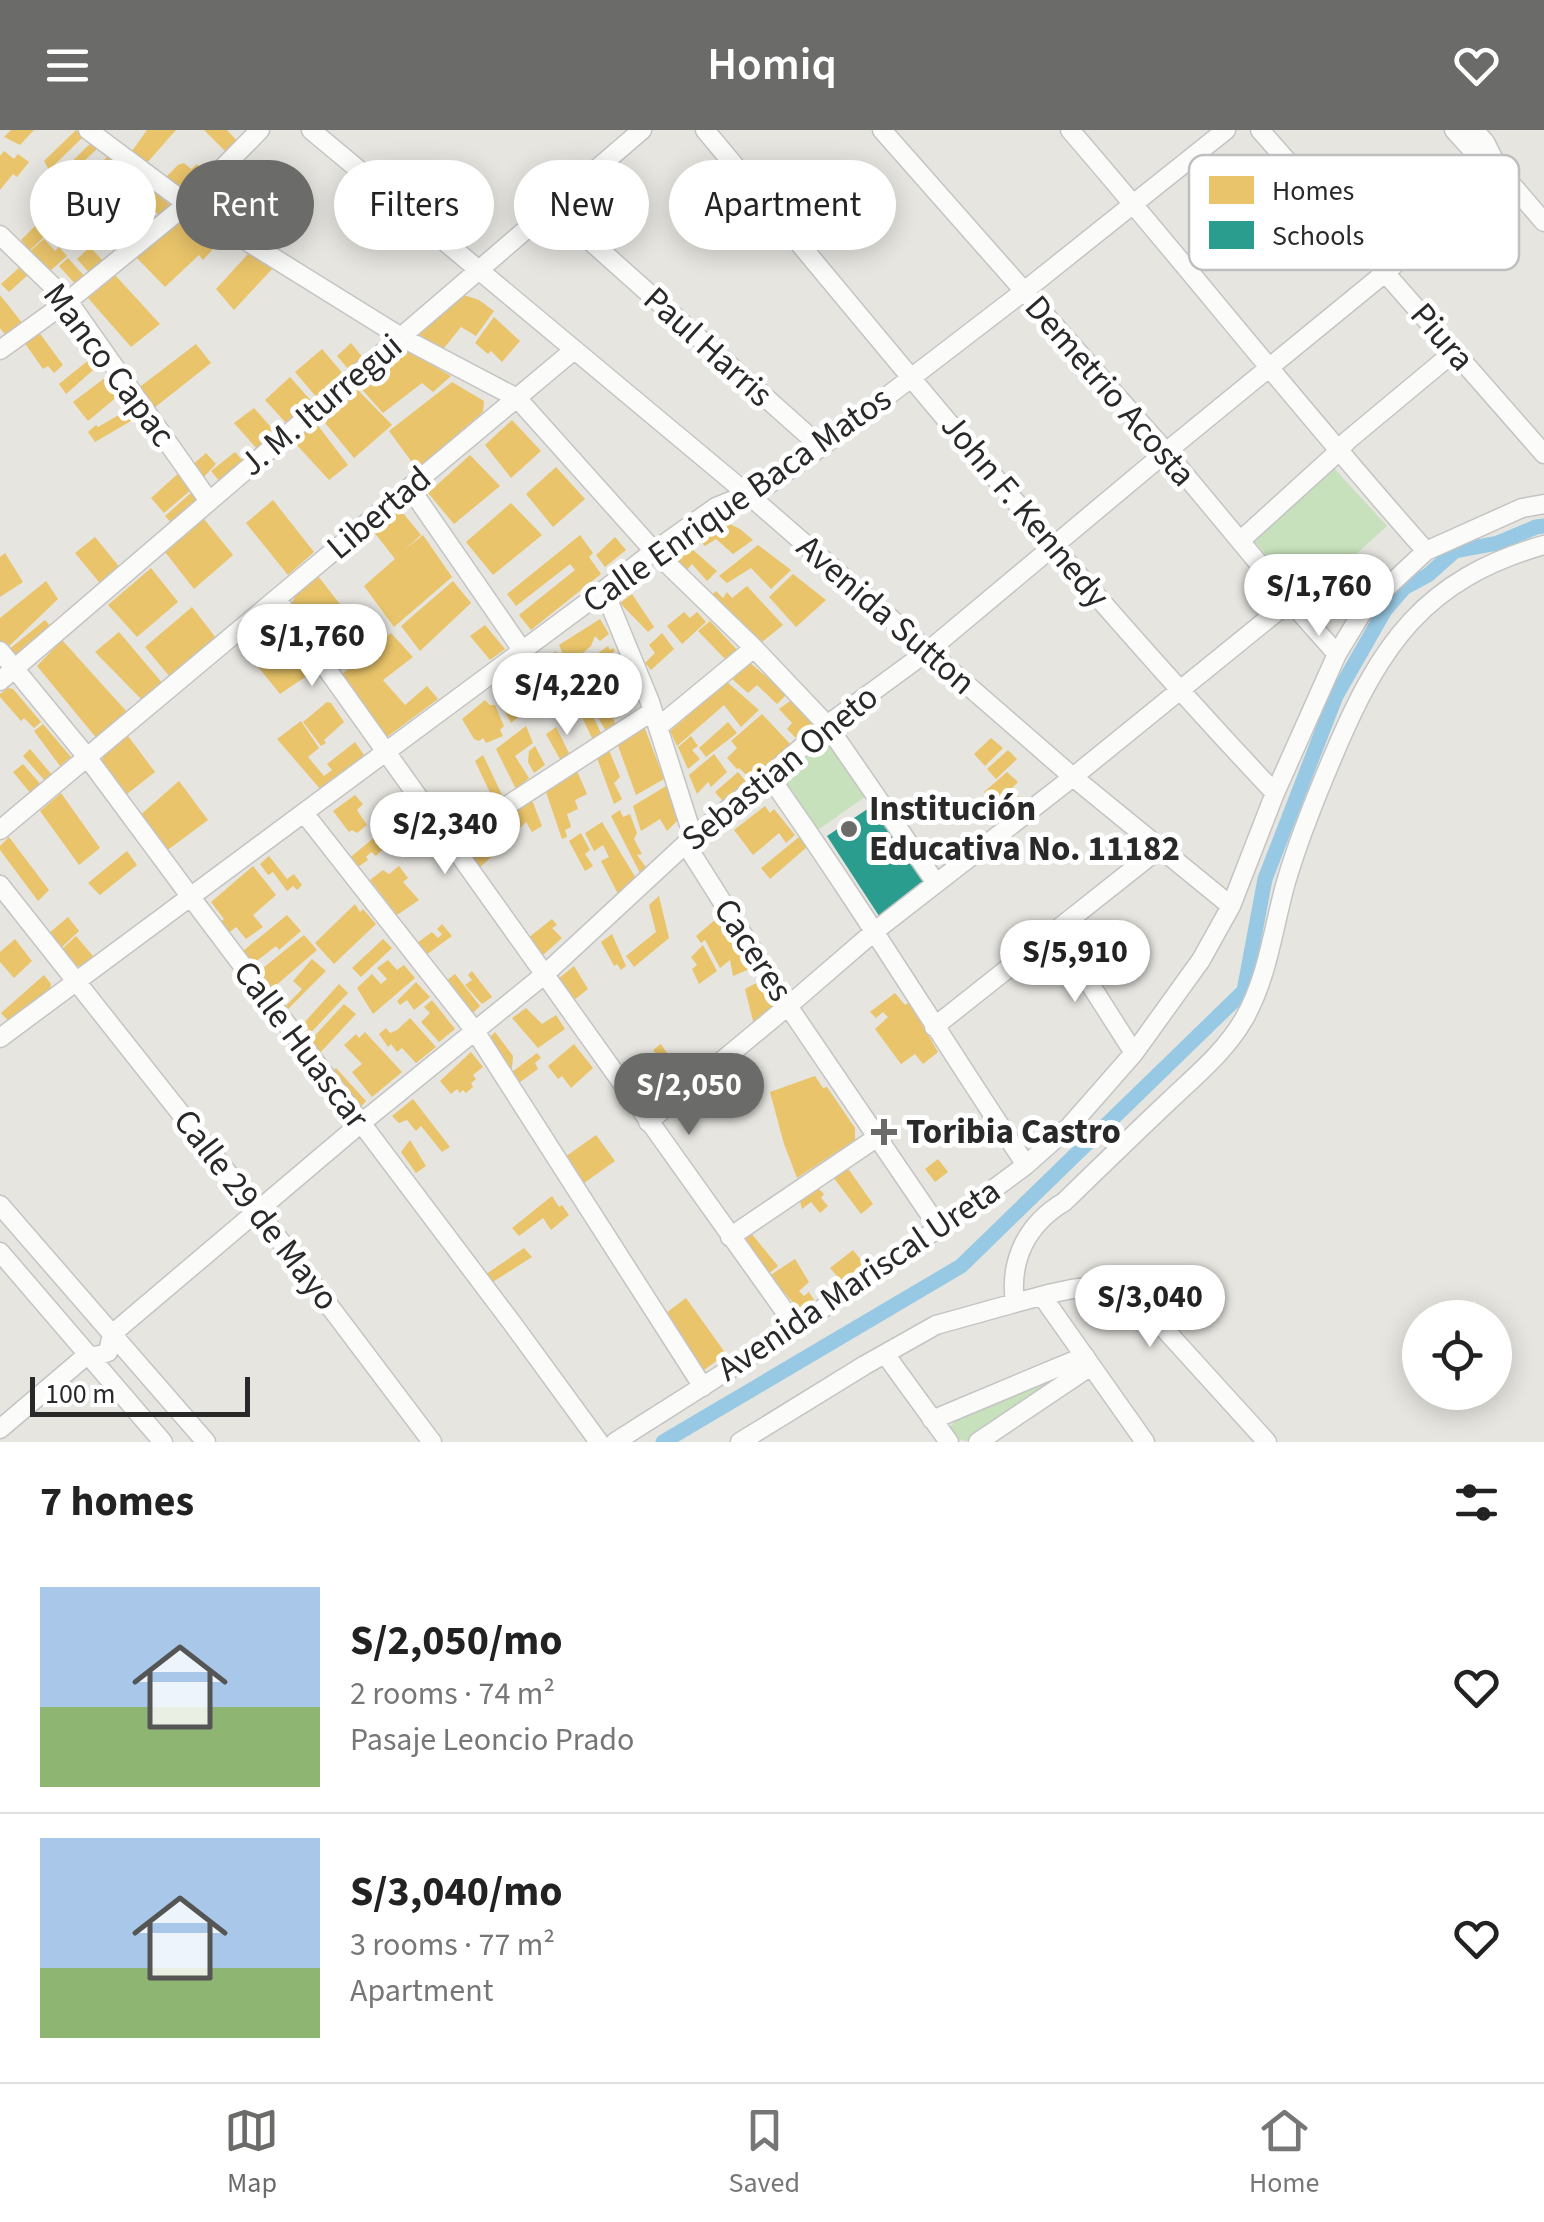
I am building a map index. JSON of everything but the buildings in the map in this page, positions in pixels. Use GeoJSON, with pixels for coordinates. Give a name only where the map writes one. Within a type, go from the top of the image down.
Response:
{"type":"FeatureCollection","features":[{"type":"Feature","properties":{"kind":"street"},"geometry":{"type":"LineString","coordinates":[[88,130],[176,196]]}},
{"type":"Feature","properties":{"kind":"street"},"geometry":{"type":"LineString","coordinates":[[230,160],[260,130]]}},
{"type":"Feature","properties":{"kind":"street","name":"Avenida Sutton"},"geometry":{"type":"LineString","coordinates":[[311,130],[751,497],[1073,777],[1231,906]]}},
{"type":"Feature","properties":{"kind":"street","name":"J. M. Iturregui"},"geometry":{"type":"LineString","coordinates":[[606,160],[642,130]]}},
{"type":"Feature","properties":{"kind":"street","name":"John F. Kennedy"},"geometry":{"type":"LineString","coordinates":[[705,130],[1178,690],[1275,793]]}},
{"type":"Feature","properties":{"kind":"street","name":"Demetrio Acosta"},"geometry":{"type":"LineString","coordinates":[[882,130],[1338,654]]}},
{"type":"Feature","properties":{"kind":"street"},"geometry":{"type":"LineString","coordinates":[[1070,130],[1338,452],[1426,551]]}},
{"type":"Feature","properties":{"kind":"street","name":"Calle Enrique Baca Matos"},"geometry":{"type":"LineString","coordinates":[[1194,155],[1226,130]]}},
{"type":"Feature","properties":{"kind":"street","name":"Piura"},"geometry":{"type":"LineString","coordinates":[[1260,130],[1282,155]]}},
{"type":"Feature","properties":{"kind":"street"},"geometry":{"type":"LineString","coordinates":[[1454,130],[1478,155]]}},
{"type":"Feature","properties":{"kind":"street"},"geometry":{"type":"LineString","coordinates":[[1474,130],[1492,155]]}},
{"type":"Feature","properties":{"kind":"street","name":"Calle Enrique Baca Matos"},"geometry":{"type":"LineString","coordinates":[[0,1038],[654,551],[716,507],[751,497],[820,447],[1189,159]]}},
{"type":"Feature","properties":{"kind":"street"},"geometry":{"type":"LineString","coordinates":[[1519,193],[1544,222]]}},
{"type":"Feature","properties":{"kind":"street"},"geometry":{"type":"LineString","coordinates":[[0,350],[68,301],[176,213]]}},
{"type":"Feature","properties":{"kind":"street","name":"Manco Capac"},"geometry":{"type":"LineString","coordinates":[[0,236],[68,301],[209,500]]}},
{"type":"Feature","properties":{"kind":"street","name":"J. M. Iturregui"},"geometry":{"type":"LineString","coordinates":[[7,675],[514,238]]}},
{"type":"Feature","properties":{"kind":"street"},"geometry":{"type":"LineString","coordinates":[[261,250],[401,337],[517,398],[654,551],[827,725],[936,884]]}},
{"type":"Feature","properties":{"kind":"street","name":"Paul Harris"},"geometry":{"type":"LineString","coordinates":[[600,250],[820,447]]}},
{"type":"Feature","properties":{"kind":"street","name":"Sebastian Oneto"},"geometry":{"type":"LineString","coordinates":[[0,1429],[86,1354],[87,1336],[100,1329],[112,1334],[544,974],[693,837],[827,725],[928,652],[1388,270]]}},
{"type":"Feature","properties":{"kind":"street","name":"Piura"},"geometry":{"type":"LineString","coordinates":[[1386,272],[1544,454]]}},
{"type":"Feature","properties":{"kind":"street","name":"Libertad"},"geometry":{"type":"LineString","coordinates":[[0,830],[574,350]]}},
{"type":"Feature","properties":{"kind":"street"},"geometry":{"type":"LineString","coordinates":[[1240,541],[1346,441],[1454,352]]}},
{"type":"Feature","properties":{"kind":"street"},"geometry":{"type":"LineString","coordinates":[[410,488],[522,650]]}},
{"type":"Feature","properties":{"kind":"street","name":"Avenida Mariscal Ureta"},"geometry":{"type":"LineString","coordinates":[[615,1442],[796,1328],[1026,1166],[1070,1126],[1134,1053],[1201,960],[1231,906],[1275,793],[1338,654],[1370,603],[1426,551],[1522,508],[1544,504]]}},
{"type":"Feature","properties":{"kind":"street"},"geometry":{"type":"LineString","coordinates":[[1014,1303],[1016,1262],[1034,1227],[1222,1051],[1245,1016],[1262,978],[1290,867],[1314,802],[1368,680],[1393,640],[1426,606],[1465,578],[1544,545]]}},
{"type":"Feature","properties":{"kind":"street","name":"Caceres"},"geometry":{"type":"LineString","coordinates":[[604,590],[656,719],[693,837],[692,854],[788,1006],[939,1228]]}},
{"type":"Feature","properties":{"kind":"street"},"geometry":{"type":"LineString","coordinates":[[277,599],[796,1328]]}},
{"type":"Feature","properties":{"kind":"street"},"geometry":{"type":"LineString","coordinates":[[648,1122],[875,931],[1073,777],[1290,600]]}},
{"type":"Feature","properties":{"kind":"street"},"geometry":{"type":"LineString","coordinates":[[508,805],[656,719],[754,648]]}},
{"type":"Feature","properties":{"kind":"street","name":"Calle Huascar"},"geometry":{"type":"LineString","coordinates":[[0,651],[7,675],[87,757],[598,1442]]}},
{"type":"Feature","properties":{"kind":"street"},"geometry":{"type":"LineString","coordinates":[[770,776],[1026,1166]]}},
{"type":"Feature","properties":{"kind":"street"},"geometry":{"type":"LineString","coordinates":[[304,813],[476,1031],[703,1386]]}},
{"type":"Feature","properties":{"kind":"street"},"geometry":{"type":"LineString","coordinates":[[934,1027],[1160,848]]}},
{"type":"Feature","properties":{"kind":"street","name":"Calle 29 de Mayo"},"geometry":{"type":"LineString","coordinates":[[0,886],[257,1210],[432,1442]]}},
{"type":"Feature","properties":{"kind":"street"},"geometry":{"type":"LineString","coordinates":[[1056,931],[1134,1053]]}},
{"type":"Feature","properties":{"kind":"street"},"geometry":{"type":"LineString","coordinates":[[730,1237],[878,1136]]}},
{"type":"Feature","properties":{"kind":"street"},"geometry":{"type":"LineString","coordinates":[[0,1205],[206,1442]]}},
{"type":"Feature","properties":{"kind":"street"},"geometry":{"type":"LineString","coordinates":[[0,1252],[163,1442]]}},
{"type":"Feature","properties":{"kind":"street"},"geometry":{"type":"LineString","coordinates":[[740,1442],[936,1325],[1042,1296],[1100,1286],[1130,1295],[1268,1442]]}},
{"type":"Feature","properties":{"kind":"street"},"geometry":{"type":"LineString","coordinates":[[1042,1296],[1146,1442]]}},
{"type":"Feature","properties":{"kind":"street"},"geometry":{"type":"LineString","coordinates":[[885,1354],[947,1441]]}},
{"type":"Feature","properties":{"kind":"street"},"geometry":{"type":"LineString","coordinates":[[932,1420],[1088,1361]]}},
{"type":"Feature","properties":{"kind":"street"},"geometry":{"type":"LineString","coordinates":[[978,1442],[1088,1361]]}},
{"type":"Feature","properties":{"kind":"green space"},"geometry":{"type":"Polygon","coordinates":[[[1331,465],[1387,526],[1307,599],[1251,538],[1331,465]]]}},
{"type":"Feature","properties":{"kind":"green space"},"geometry":{"type":"Polygon","coordinates":[[[827,725],[873,791],[811,835],[769,776],[827,725]]]}},
{"type":"Feature","properties":{"kind":"green space"},"geometry":{"type":"Polygon","coordinates":[[[1061,1372],[966,1441],[959,1439],[950,1427],[955,1421],[1061,1372]]]}},
{"type":"Feature","properties":{"kind":"waterway"},"geometry":{"type":"LineString","coordinates":[[663,1442],[961,1266],[1244,991],[1265,879],[1336,696],[1385,610],[1404,588],[1428,575],[1455,551],[1498,543],[1544,526]]}},
{"type":"Feature","properties":{"kind":"place","name":"Institución Educativa No. 11182"},"geometry":{"type":"Point","coordinates":[849,829]}},
{"type":"Feature","properties":{"kind":"place","name":"Toribia Castro"},"geometry":{"type":"Point","coordinates":[884,1132]}}]}
